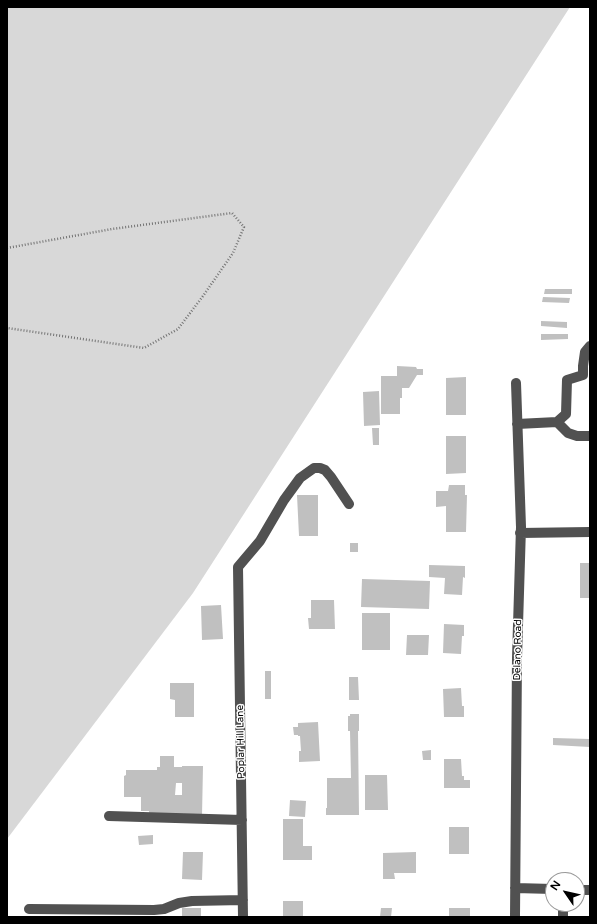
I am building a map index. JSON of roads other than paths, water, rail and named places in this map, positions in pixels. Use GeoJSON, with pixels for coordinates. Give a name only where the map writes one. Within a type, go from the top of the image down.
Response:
{"type":"FeatureCollection","features":[{"type":"Feature","properties":{"kind":"street"},"geometry":{"type":"LineString","coordinates":[[517,424],[557,422],[566,414],[567,380],[583,375],[585,352],[590,346]]}},
{"type":"Feature","properties":{"kind":"street","name":"Delano Road"},"geometry":{"type":"LineString","coordinates":[[515,917],[517,658],[520,533],[516,383]]}},
{"type":"Feature","properties":{"kind":"street"},"geometry":{"type":"LineString","coordinates":[[557,422],[568,433],[577,436],[590,436]]}},
{"type":"Feature","properties":{"kind":"street","name":"Poplar Hill Lane"},"geometry":{"type":"LineString","coordinates":[[243,917],[238,567],[260,541],[284,500],[300,478],[314,468],[325,470],[350,504]]}},
{"type":"Feature","properties":{"kind":"street"},"geometry":{"type":"LineString","coordinates":[[520,533],[590,532]]}},
{"type":"Feature","properties":{"kind":"street"},"geometry":{"type":"LineString","coordinates":[[109,816],[242,820]]}},
{"type":"Feature","properties":{"kind":"street"},"geometry":{"type":"LineString","coordinates":[[516,888],[545,889]]}},
{"type":"Feature","properties":{"kind":"street"},"geometry":{"type":"LineString","coordinates":[[29,909],[154,910],[179,902],[243,900]]}}]}
